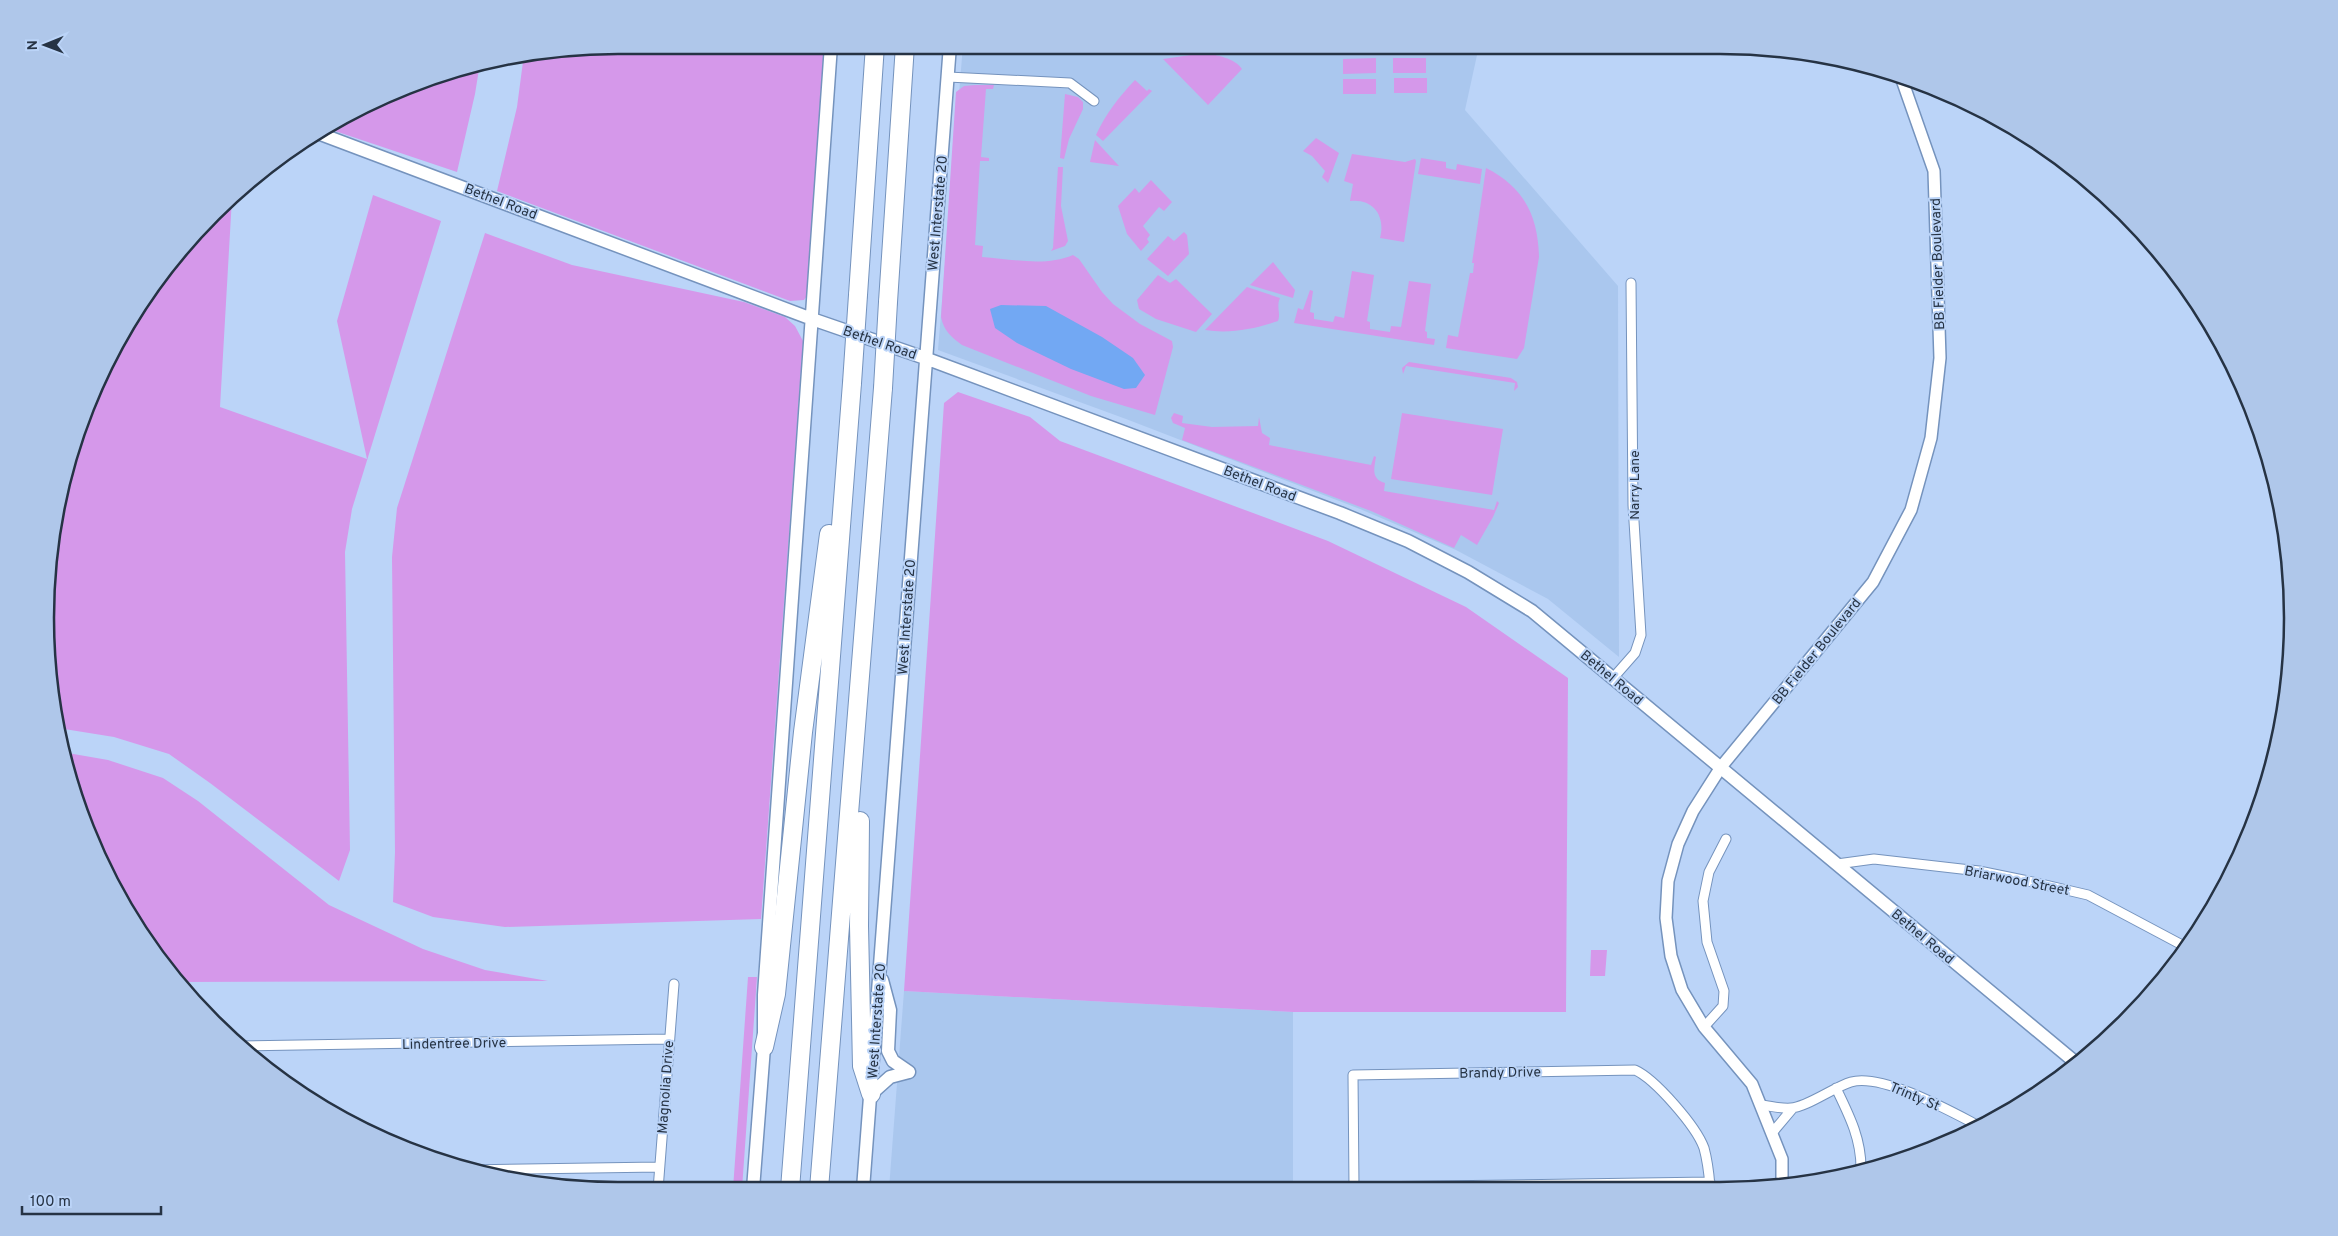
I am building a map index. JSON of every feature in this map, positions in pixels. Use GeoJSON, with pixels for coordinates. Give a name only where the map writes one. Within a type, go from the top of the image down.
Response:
{"type":"FeatureCollection","features":[{"type":"Feature","properties":{"kind":"highway"},"geometry":{"type":"LineString","coordinates":[[791,1182],[852,383],[874,54]]}},
{"type":"Feature","properties":{"kind":"highway"},"geometry":{"type":"LineString","coordinates":[[820,1182],[883,388],[904,54]]}},
{"type":"Feature","properties":{"kind":"highway"},"geometry":{"type":"LineString","coordinates":[[764,1047],[776,994],[818,605],[831,521],[843,491]]}},
{"type":"Feature","properties":{"kind":"highway"},"geometry":{"type":"LineString","coordinates":[[855,736],[863,765],[859,916],[862,1066],[871,1094]]}},
{"type":"Feature","properties":{"kind":"main road"},"geometry":{"type":"LineString","coordinates":[[754,1182],[764,1047],[764,995],[830,54]]}},
{"type":"Feature","properties":{"kind":"main road","name":"West Interstate 20"},"geometry":{"type":"LineString","coordinates":[[864,1182],[949,54]]}},
{"type":"Feature","properties":{"kind":"main road","name":"Bethel Road"},"geometry":{"type":"LineString","coordinates":[[326,136],[812,319],[925,358],[1340,513],[1408,541],[1468,572],[1532,611],[2072,1059]]}},
{"type":"Feature","properties":{"kind":"main road"},"geometry":{"type":"LineString","coordinates":[[871,1094],[890,1077],[909,1072],[893,1061],[888,1051],[890,1010],[880,971]]}},
{"type":"Feature","properties":{"kind":"street"},"geometry":{"type":"LineString","coordinates":[[948,77],[1070,84],[1094,101]]}},
{"type":"Feature","properties":{"kind":"street","name":"BB Fielder Boulevard"},"geometry":{"type":"LineString","coordinates":[[1782,1178],[1782,1159],[1752,1084],[1704,1026],[1682,990],[1671,956],[1666,918],[1667,890],[1678,844],[1693,812],[1721,767],[1873,582],[1911,510],[1931,438],[1940,358],[1934,171],[1904,85]]}},
{"type":"Feature","properties":{"kind":"street","name":"Narry Lane"},"geometry":{"type":"LineString","coordinates":[[1613,678],[1634,653],[1641,635],[1633,505],[1631,283]]}},
{"type":"Feature","properties":{"kind":"street"},"geometry":{"type":"LineString","coordinates":[[1704,1026],[1723,1006],[1724,991],[1707,942],[1703,901],[1709,872],[1726,839]]}},
{"type":"Feature","properties":{"kind":"street","name":"Briarwood Street"},"geometry":{"type":"LineString","coordinates":[[1837,864],[1874,859],[1979,871],[2088,895],[2180,944]]}},
{"type":"Feature","properties":{"kind":"street","name":"Magnolia Drive"},"geometry":{"type":"LineString","coordinates":[[658,1182],[674,984]]}},
{"type":"Feature","properties":{"kind":"street","name":"Lindentree Drive"},"geometry":{"type":"LineString","coordinates":[[251,1046],[669,1039]]}},
{"type":"Feature","properties":{"kind":"street","name":"Brandy Drive"},"geometry":{"type":"LineString","coordinates":[[1354,1182],[1353,1075],[1635,1070],[1647,1075],[1684,1117],[1703,1147],[1710,1182]]}},
{"type":"Feature","properties":{"kind":"street","name":"Trinty St"},"geometry":{"type":"LineString","coordinates":[[1772,1134],[1788,1117],[1793,1108],[1836,1088],[1861,1080],[1886,1084],[1973,1123]]}},
{"type":"Feature","properties":{"kind":"street"},"geometry":{"type":"LineString","coordinates":[[1836,1088],[1855,1125],[1861,1153],[1861,1164]]}},
{"type":"Feature","properties":{"kind":"street"},"geometry":{"type":"LineString","coordinates":[[1761,1105],[1793,1108]]}},
{"type":"Feature","properties":{"kind":"street"},"geometry":{"type":"LineString","coordinates":[[501,1169],[659,1167]]}},
{"type":"Feature","properties":{"kind":"shaded area"},"geometry":{"type":"Polygon","coordinates":[[[823,54],[807,296],[804,300],[790,301],[497,191],[517,107],[523,63],[581,55],[823,54]]]}},
{"type":"Feature","properties":{"kind":"shaded area"},"geometry":{"type":"Polygon","coordinates":[[[962,54],[1477,54],[1465,110],[1618,286],[1619,657],[1548,599],[1456,550],[1360,509],[1126,419],[938,350],[962,54]]]}},
{"type":"Feature","properties":{"kind":"shaded area"},"geometry":{"type":"Polygon","coordinates":[[[1210,54],[1235,62],[1242,69],[1208,105],[1163,59],[1210,54]]]}},
{"type":"Feature","properties":{"kind":"shaded area"},"geometry":{"type":"Polygon","coordinates":[[[1376,58],[1376,73],[1343,74],[1343,59],[1376,58]]]}},
{"type":"Feature","properties":{"kind":"shaded area"},"geometry":{"type":"Polygon","coordinates":[[[1393,58],[1426,58],[1426,73],[1393,73],[1393,58]]]}},
{"type":"Feature","properties":{"kind":"shaded area"},"geometry":{"type":"Polygon","coordinates":[[[479,72],[457,172],[334,131],[368,112],[402,97],[479,72]]]}},
{"type":"Feature","properties":{"kind":"shaded area"},"geometry":{"type":"Polygon","coordinates":[[[1394,78],[1427,78],[1427,93],[1394,93],[1394,78]]]}},
{"type":"Feature","properties":{"kind":"shaded area"},"geometry":{"type":"Polygon","coordinates":[[[1343,79],[1376,79],[1376,94],[1343,94],[1343,79]]]}},
{"type":"Feature","properties":{"kind":"shaded area"},"geometry":{"type":"Polygon","coordinates":[[[1135,80],[1147,91],[1149,89],[1152,91],[1103,141],[1096,135],[1100,127],[1113,106],[1135,80]]]}},
{"type":"Feature","properties":{"kind":"shaded area"},"geometry":{"type":"Polygon","coordinates":[[[994,85],[993,89],[986,89],[981,157],[989,158],[989,161],[980,161],[975,245],[983,246],[982,257],[1051,261],[1073,255],[1079,259],[1102,292],[1113,304],[1140,324],[1172,341],[1173,347],[1155,415],[1091,396],[962,345],[946,330],[941,317],[956,92],[964,86],[994,85]]]}},
{"type":"Feature","properties":{"kind":"shaded area"},"geometry":{"type":"Polygon","coordinates":[[[1065,94],[1078,97],[1083,102],[1083,109],[1069,139],[1064,159],[1060,158],[1065,94]]]}},
{"type":"Feature","properties":{"kind":"shaded area"},"geometry":{"type":"Polygon","coordinates":[[[1316,138],[1339,153],[1328,183],[1322,177],[1325,171],[1312,156],[1303,151],[1316,138]]]}},
{"type":"Feature","properties":{"kind":"shaded area"},"geometry":{"type":"Polygon","coordinates":[[[1095,140],[1119,166],[1090,162],[1095,140]]]}},
{"type":"Feature","properties":{"kind":"shaded area"},"geometry":{"type":"Polygon","coordinates":[[[1352,154],[1405,162],[1415,159],[1404,242],[1380,238],[1381,223],[1376,210],[1365,202],[1350,201],[1353,184],[1344,181],[1352,154]]]}},
{"type":"Feature","properties":{"kind":"shaded area"},"geometry":{"type":"Polygon","coordinates":[[[1421,158],[1446,162],[1446,168],[1456,170],[1457,164],[1482,169],[1480,184],[1418,174],[1421,158]]]}},
{"type":"Feature","properties":{"kind":"shaded area"},"geometry":{"type":"Polygon","coordinates":[[[1058,167],[1063,167],[1061,206],[1068,241],[1065,246],[1051,251],[1053,248],[1058,167]]]}},
{"type":"Feature","properties":{"kind":"shaded area"},"geometry":{"type":"Polygon","coordinates":[[[1486,168],[1510,184],[1519,194],[1532,216],[1536,228],[1539,257],[1524,348],[1517,359],[1446,348],[1448,335],[1458,337],[1470,273],[1473,273],[1474,263],[1472,263],[1486,168]]]}},
{"type":"Feature","properties":{"kind":"shaded area"},"geometry":{"type":"Polygon","coordinates":[[[1151,180],[1172,202],[1164,211],[1159,207],[1143,226],[1150,235],[1147,239],[1149,242],[1141,251],[1127,234],[1118,206],[1135,188],[1139,193],[1151,180]]]}},
{"type":"Feature","properties":{"kind":"shaded area"},"geometry":{"type":"Polygon","coordinates":[[[373,195],[441,221],[352,509],[345,552],[350,850],[339,881],[169,754],[114,737],[65,729],[55,655],[54,618],[55,581],[65,508],[73,472],[97,402],[129,336],[149,305],[170,275],[219,219],[231,207],[220,407],[367,459],[337,321],[373,195]]]}},
{"type":"Feature","properties":{"kind":"shaded area"},"geometry":{"type":"Polygon","coordinates":[[[1184,232],[1187,235],[1189,254],[1168,276],[1147,259],[1168,236],[1174,241],[1184,232]]]}},
{"type":"Feature","properties":{"kind":"shaded area"},"geometry":{"type":"Polygon","coordinates":[[[485,233],[572,265],[744,302],[785,317],[795,326],[803,341],[761,919],[505,927],[433,917],[393,902],[395,852],[392,557],[397,508],[485,233]]]}},
{"type":"Feature","properties":{"kind":"shaded area"},"geometry":{"type":"Polygon","coordinates":[[[1273,262],[1295,290],[1293,298],[1250,285],[1273,262]]]}},
{"type":"Feature","properties":{"kind":"shaded area"},"geometry":{"type":"Polygon","coordinates":[[[1352,271],[1374,275],[1367,321],[1370,322],[1370,329],[1390,332],[1391,326],[1401,327],[1409,281],[1431,284],[1425,331],[1427,332],[1427,338],[1435,339],[1434,345],[1294,323],[1298,308],[1303,310],[1310,290],[1313,291],[1310,312],[1314,313],[1314,319],[1333,322],[1335,316],[1344,318],[1352,271]]]}},
{"type":"Feature","properties":{"kind":"shaded area"},"geometry":{"type":"Polygon","coordinates":[[[1158,275],[1170,283],[1176,279],[1212,314],[1196,332],[1156,319],[1139,309],[1137,300],[1158,275]]]}},
{"type":"Feature","properties":{"kind":"shaded area"},"geometry":{"type":"Polygon","coordinates":[[[1247,287],[1280,298],[1278,321],[1242,330],[1205,330],[1247,287]]]}},
{"type":"Feature","properties":{"kind":"shaded area"},"geometry":{"type":"Polygon","coordinates":[[[1409,362],[1511,378],[1517,382],[1518,387],[1514,391],[1515,383],[1406,366],[1403,374],[1402,368],[1409,362]]]}},
{"type":"Feature","properties":{"kind":"shaded area"},"geometry":{"type":"Polygon","coordinates":[[[958,392],[1030,417],[1060,441],[1328,541],[1466,607],[1568,678],[1566,1012],[1293,1012],[904,991],[944,403],[958,392]]]}},
{"type":"Feature","properties":{"kind":"shaded area"},"geometry":{"type":"Polygon","coordinates":[[[1174,413],[1183,416],[1182,423],[1212,427],[1258,426],[1259,417],[1262,433],[1270,438],[1269,445],[1371,465],[1374,456],[1376,457],[1374,473],[1377,479],[1385,483],[1384,491],[1494,510],[1497,501],[1499,503],[1477,545],[1461,535],[1454,548],[1371,511],[1182,440],[1185,428],[1173,423],[1171,418],[1174,413]]]}},
{"type":"Feature","properties":{"kind":"shaded area"},"geometry":{"type":"Polygon","coordinates":[[[1402,413],[1503,429],[1492,495],[1391,479],[1402,413]]]}},
{"type":"Feature","properties":{"kind":"shaded area"},"geometry":{"type":"Polygon","coordinates":[[[71,754],[108,760],[163,778],[198,801],[329,905],[423,949],[485,970],[548,981],[187,982],[149,931],[129,900],[112,868],[84,799],[71,754]]]}},
{"type":"Feature","properties":{"kind":"shaded area"},"geometry":{"type":"Polygon","coordinates":[[[1591,950],[1607,950],[1605,976],[1590,976],[1591,950]]]}},
{"type":"Feature","properties":{"kind":"shaded area"},"geometry":{"type":"Polygon","coordinates":[[[748,977],[757,977],[742,1182],[733,1182],[748,977]]]}},
{"type":"Feature","properties":{"kind":"shaded area"},"geometry":{"type":"Polygon","coordinates":[[[904,991],[1293,1012],[1293,1182],[890,1182],[904,991]]]}},
{"type":"Feature","properties":{"kind":"water"},"geometry":{"type":"Polygon","coordinates":[[[1001,305],[1046,306],[1102,337],[1133,358],[1145,375],[1136,388],[1124,389],[1071,369],[1017,343],[995,328],[990,309],[1001,305]]]}}]}
